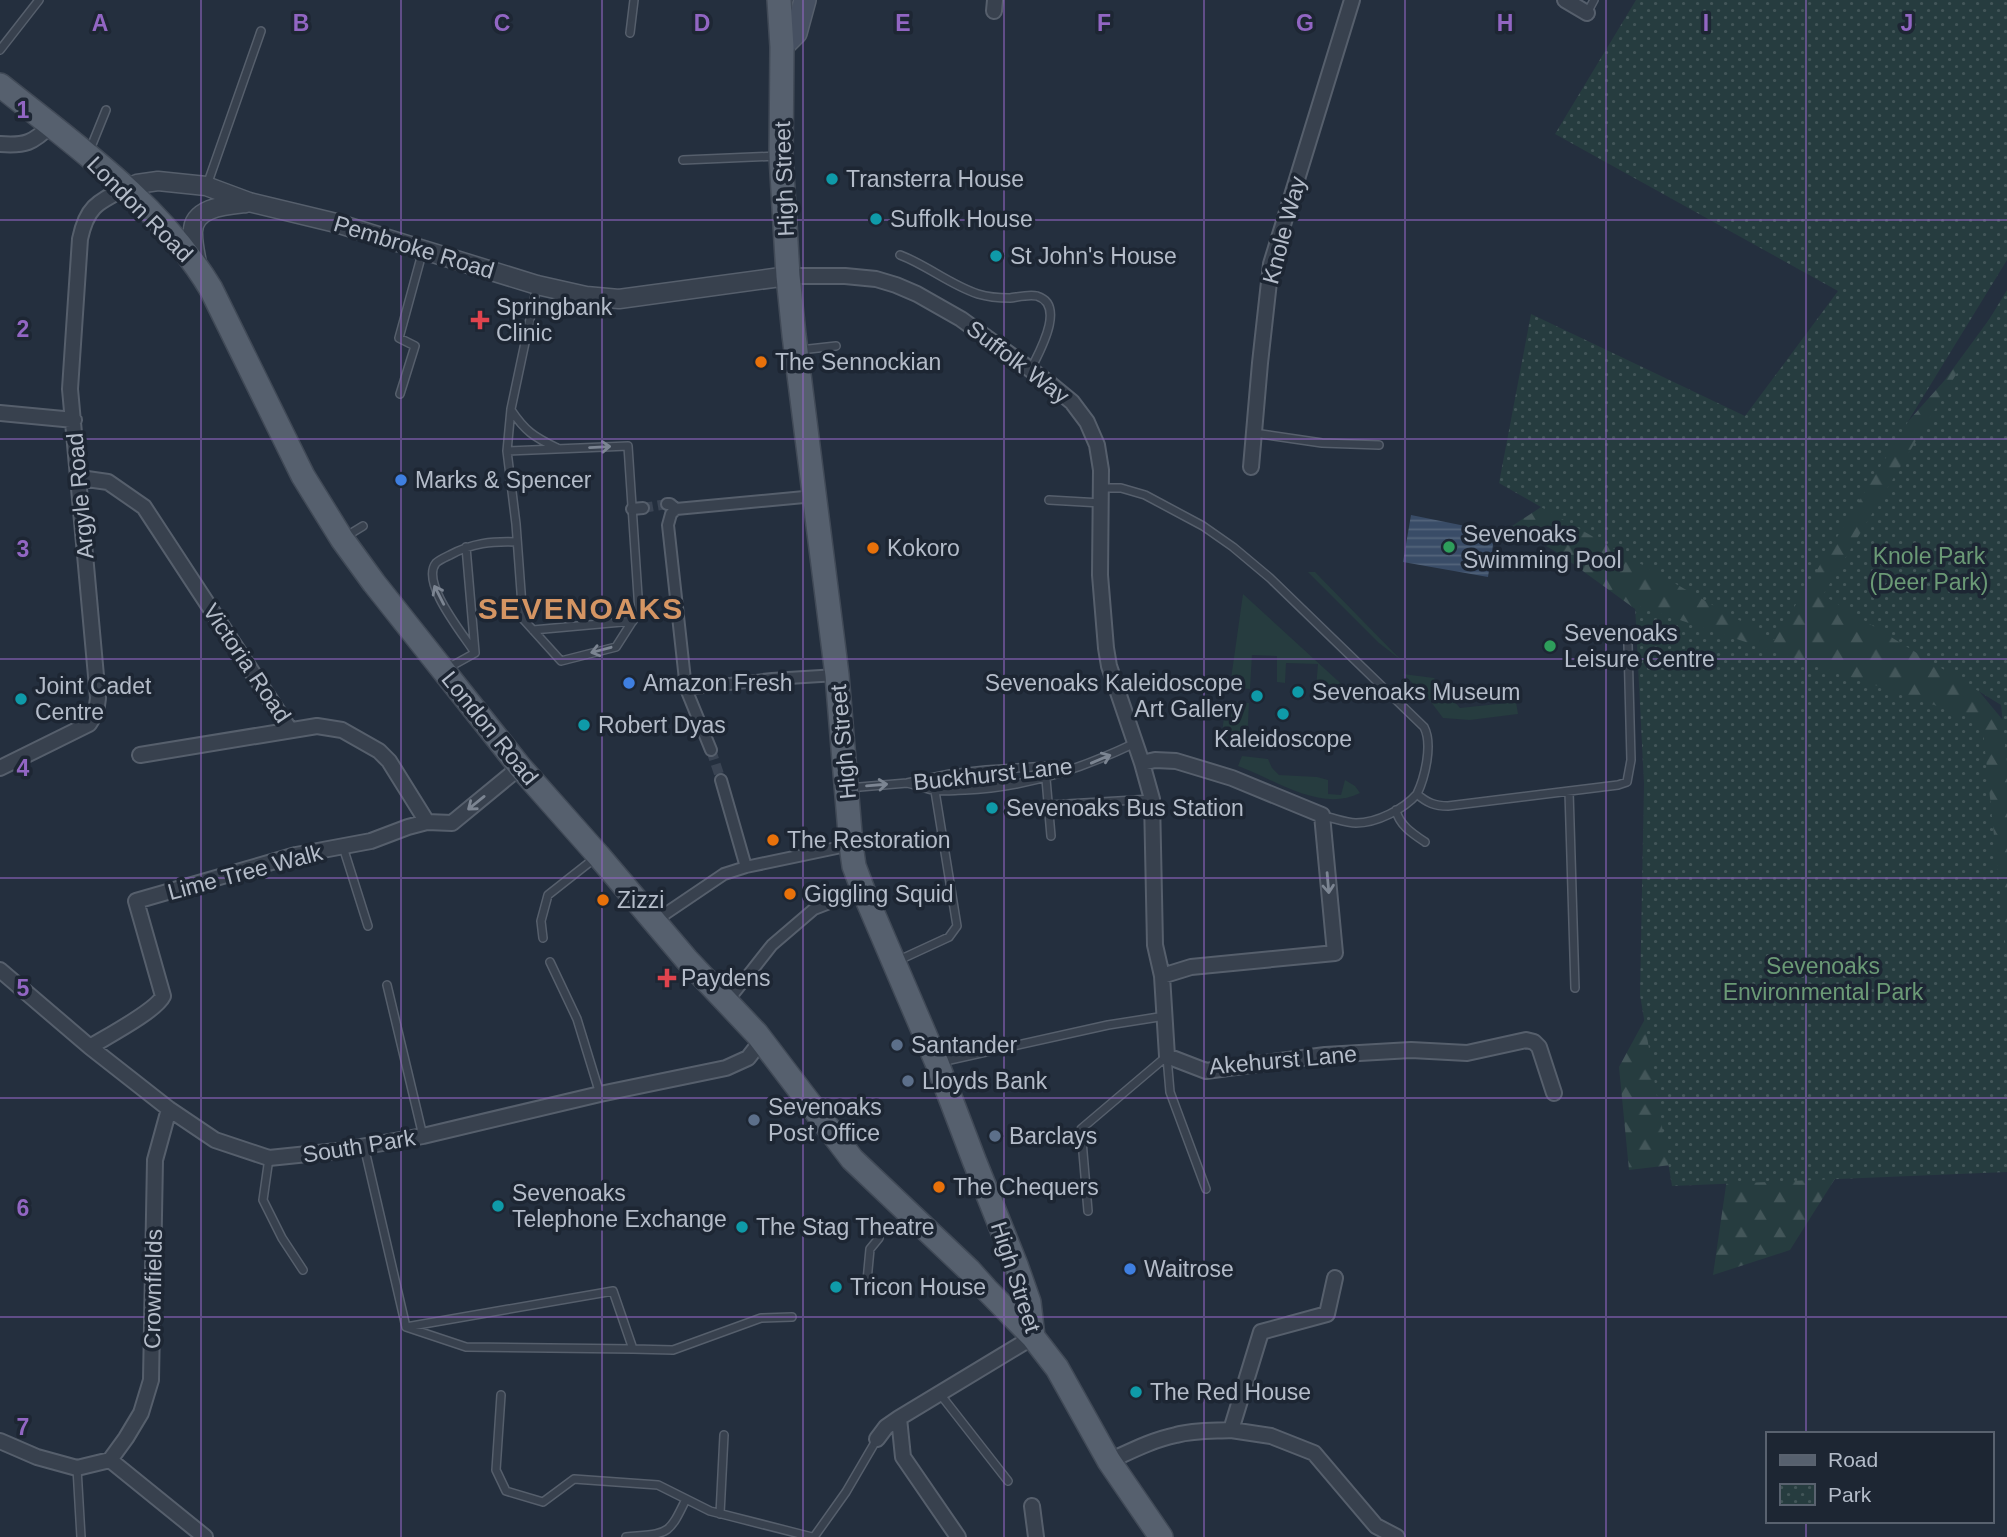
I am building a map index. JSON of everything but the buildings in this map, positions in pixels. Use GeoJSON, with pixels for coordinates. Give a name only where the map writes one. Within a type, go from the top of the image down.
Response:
{"type":"FeatureCollection","features":[{"type":"Feature","properties":{"kind":"main road","name":"High Street"},"geometry":{"type":"LineString","coordinates":[[779,0],[782,47],[781,156],[788,276],[837,675],[850,845],[855,866],[937,1063],[1016,1265],[1029,1302],[1033,1337],[1057,1368],[1109,1461],[1161,1537]]}},
{"type":"Feature","properties":{"kind":"main road"},"geometry":{"type":"LineString","coordinates":[[782,47],[796,33],[805,0]]}},
{"type":"Feature","properties":{"kind":"main road","name":"London Road"},"geometry":{"type":"LineString","coordinates":[[0,85],[126,188],[168,230],[211,289],[303,476],[342,539],[444,670],[520,767],[653,922],[762,1040],[852,1159],[902,1214],[969,1270],[1033,1337]]}},
{"type":"Feature","properties":{"kind":"main road"},"geometry":{"type":"LineString","coordinates":[[986,1289],[1016,1265]]}},
{"type":"Feature","properties":{"kind":"street","name":"Knole Way"},"geometry":{"type":"LineString","coordinates":[[1251,467],[1271,264],[1352,0]]}},
{"type":"Feature","properties":{"kind":"street"},"geometry":{"type":"LineString","coordinates":[[1564,0],[1590,6]]}},
{"type":"Feature","properties":{"kind":"street"},"geometry":{"type":"LineString","coordinates":[[0,144],[26,144],[39,137],[51,125]]}},
{"type":"Feature","properties":{"kind":"street","name":"Pembroke Road"},"geometry":{"type":"LineString","coordinates":[[126,188],[158,181],[206,186],[249,202],[336,223],[537,285],[586,296],[620,299],[788,276]]}},
{"type":"Feature","properties":{"kind":"street","name":"Argyle Road"},"geometry":{"type":"LineString","coordinates":[[0,768],[89,724],[96,713],[98,698],[70,389],[82,228],[98,202],[126,188]]}},
{"type":"Feature","properties":{"kind":"street"},"geometry":{"type":"LineString","coordinates":[[198,268],[193,224],[200,216],[220,206],[249,202]]}},
{"type":"Feature","properties":{"kind":"street","name":"Suffolk Way"},"geometry":{"type":"LineString","coordinates":[[788,276],[853,276],[876,279],[917,294],[961,320],[1031,369],[1072,402],[1087,422],[1100,455],[1100,575],[1106,648],[1113,682],[1135,743]]}},
{"type":"Feature","properties":{"kind":"street"},"geometry":{"type":"LineString","coordinates":[[0,413],[74,420]]}},
{"type":"Feature","properties":{"kind":"street","name":"Victoria Road"},"geometry":{"type":"LineString","coordinates":[[79,478],[108,482],[145,507],[290,730],[317,726],[342,730],[379,751],[389,761],[427,822]]}},
{"type":"Feature","properties":{"kind":"street"},"geometry":{"type":"LineString","coordinates":[[711,750],[686,689],[668,525],[672,507],[815,496]]}},
{"type":"Feature","properties":{"kind":"street"},"geometry":{"type":"LineString","coordinates":[[686,689],[837,675]]}},
{"type":"Feature","properties":{"kind":"street"},"geometry":{"type":"LineString","coordinates":[[140,755],[290,730]]}},
{"type":"Feature","properties":{"kind":"street"},"geometry":{"type":"LineString","coordinates":[[1135,743],[1152,799],[1155,934],[1162,976],[1167,1056]]}},
{"type":"Feature","properties":{"kind":"street"},"geometry":{"type":"LineString","coordinates":[[1142,763],[1155,760],[1175,761],[1232,778],[1322,816],[1335,953],[1191,967],[1162,976]]}},
{"type":"Feature","properties":{"kind":"street","name":"Lime Tree Walk"},"geometry":{"type":"LineString","coordinates":[[90,1047],[145,1013],[160,1002],[163,996],[136,901],[296,855],[371,841],[427,822],[452,823],[520,767]]}},
{"type":"Feature","properties":{"kind":"street"},"geometry":{"type":"LineString","coordinates":[[721,780],[746,867]]}},
{"type":"Feature","properties":{"kind":"street"},"geometry":{"type":"LineString","coordinates":[[653,922],[724,874],[850,845]]}},
{"type":"Feature","properties":{"kind":"street"},"geometry":{"type":"LineString","coordinates":[[727,1002],[772,945],[814,909],[863,890]]}},
{"type":"Feature","properties":{"kind":"street","name":"South Park"},"geometry":{"type":"LineString","coordinates":[[0,970],[90,1047],[169,1109],[215,1140],[269,1158],[423,1136],[600,1094],[726,1068],[748,1058],[762,1040]]}},
{"type":"Feature","properties":{"kind":"street","name":"Akehurst Lane"},"geometry":{"type":"LineString","coordinates":[[1167,1056],[1206,1071],[1325,1055],[1411,1050],[1467,1054],[1526,1040],[1539,1047],[1554,1093]]}},
{"type":"Feature","properties":{"kind":"street","name":"Crownfields"},"geometry":{"type":"LineString","coordinates":[[110,1460],[141,1413],[151,1380],[155,1160],[169,1109]]}},
{"type":"Feature","properties":{"kind":"street"},"geometry":{"type":"LineString","coordinates":[[1231,1430],[1261,1332],[1327,1314],[1335,1278]]}},
{"type":"Feature","properties":{"kind":"street"},"geometry":{"type":"LineString","coordinates":[[877,1439],[886,1427],[899,1418],[1033,1337]]}},
{"type":"Feature","properties":{"kind":"street"},"geometry":{"type":"LineString","coordinates":[[899,1418],[904,1457],[958,1537]]}},
{"type":"Feature","properties":{"kind":"street"},"geometry":{"type":"LineString","coordinates":[[1109,1461],[1140,1446],[1199,1431],[1231,1430],[1271,1436],[1314,1454],[1376,1527],[1397,1537]]}},
{"type":"Feature","properties":{"kind":"street"},"geometry":{"type":"LineString","coordinates":[[0,1441],[37,1457],[77,1468],[110,1460],[205,1537]]}},
{"type":"Feature","properties":{"kind":"street"},"geometry":{"type":"LineString","coordinates":[[1032,1506],[1036,1537]]}},
{"type":"Feature","properties":{"kind":"lane"},"geometry":{"type":"LineString","coordinates":[[0,50],[38,0]]}},
{"type":"Feature","properties":{"kind":"lane"},"geometry":{"type":"LineString","coordinates":[[629,33],[634,0]]}},
{"type":"Feature","properties":{"kind":"lane"},"geometry":{"type":"LineString","coordinates":[[206,186],[261,31]]}},
{"type":"Feature","properties":{"kind":"lane"},"geometry":{"type":"LineString","coordinates":[[87,155],[106,110]]}},
{"type":"Feature","properties":{"kind":"lane"},"geometry":{"type":"LineString","coordinates":[[683,160],[781,156]]}},
{"type":"Feature","properties":{"kind":"lane"},"geometry":{"type":"LineString","coordinates":[[400,394],[415,345],[399,338],[423,250]]}},
{"type":"Feature","properties":{"kind":"lane"},"geometry":{"type":"LineString","coordinates":[[900,255],[980,295],[1001,298],[1036,296],[1045,301],[1050,312],[1049,327],[1031,369]]}},
{"type":"Feature","properties":{"kind":"lane"},"geometry":{"type":"LineString","coordinates":[[507,451],[628,446],[637,509],[639,611],[616,647],[561,661],[523,619],[507,451],[511,409],[537,285]]}},
{"type":"Feature","properties":{"kind":"lane"},"geometry":{"type":"LineString","coordinates":[[796,351],[836,346]]}},
{"type":"Feature","properties":{"kind":"lane"},"geometry":{"type":"LineString","coordinates":[[511,409],[523,428],[559,449]]}},
{"type":"Feature","properties":{"kind":"lane"},"geometry":{"type":"LineString","coordinates":[[1254,433],[1322,443],[1379,445]]}},
{"type":"Feature","properties":{"kind":"lane"},"geometry":{"type":"LineString","coordinates":[[1049,500],[1101,495],[1121,488],[1145,495],[1203,526],[1257,566],[1419,720],[1427,732],[1429,744],[1417,794],[1396,810],[1369,821],[1359,823],[1322,816]]}},
{"type":"Feature","properties":{"kind":"lane"},"geometry":{"type":"LineString","coordinates":[[342,539],[363,526]]}},
{"type":"Feature","properties":{"kind":"lane"},"geometry":{"type":"LineString","coordinates":[[475,653],[435,591],[431,575],[436,563],[466,547],[494,541],[517,542]]}},
{"type":"Feature","properties":{"kind":"lane"},"geometry":{"type":"LineString","coordinates":[[466,547],[475,653]]}},
{"type":"Feature","properties":{"kind":"lane"},"geometry":{"type":"LineString","coordinates":[[533,630],[633,621]]}},
{"type":"Feature","properties":{"kind":"lane"},"geometry":{"type":"LineString","coordinates":[[1417,794],[1435,806],[1448,806],[1623,784],[1629,779],[1631,760],[1628,645]]}},
{"type":"Feature","properties":{"kind":"lane"},"geometry":{"type":"LineString","coordinates":[[444,670],[475,653]]}},
{"type":"Feature","properties":{"kind":"lane","name":"Buckhurst Lane"},"geometry":{"type":"LineString","coordinates":[[847,788],[907,783],[986,770],[1049,766],[1066,770],[1088,764],[1135,743]]}},
{"type":"Feature","properties":{"kind":"lane"},"geometry":{"type":"LineString","coordinates":[[907,783],[935,790],[986,789],[1046,779],[1066,770]]}},
{"type":"Feature","properties":{"kind":"lane"},"geometry":{"type":"LineString","coordinates":[[1046,779],[1051,836]]}},
{"type":"Feature","properties":{"kind":"lane"},"geometry":{"type":"LineString","coordinates":[[894,963],[949,937],[957,926],[935,790]]}},
{"type":"Feature","properties":{"kind":"lane"},"geometry":{"type":"LineString","coordinates":[[1569,791],[1575,988]]}},
{"type":"Feature","properties":{"kind":"lane"},"geometry":{"type":"LineString","coordinates":[[1050,805],[1152,799]]}},
{"type":"Feature","properties":{"kind":"lane"},"geometry":{"type":"LineString","coordinates":[[1396,810],[1401,821],[1425,842]]}},
{"type":"Feature","properties":{"kind":"lane"},"geometry":{"type":"LineString","coordinates":[[343,847],[368,926]]}},
{"type":"Feature","properties":{"kind":"lane"},"geometry":{"type":"LineString","coordinates":[[543,938],[541,921],[548,895],[598,855]]}},
{"type":"Feature","properties":{"kind":"lane"},"geometry":{"type":"LineString","coordinates":[[550,962],[577,1018],[600,1094]]}},
{"type":"Feature","properties":{"kind":"lane"},"geometry":{"type":"LineString","coordinates":[[387,985],[423,1136]]}},
{"type":"Feature","properties":{"kind":"lane"},"geometry":{"type":"LineString","coordinates":[[937,1063],[1108,1025],[1165,1016]]}},
{"type":"Feature","properties":{"kind":"lane"},"geometry":{"type":"LineString","coordinates":[[1167,1056],[1170,1092],[1206,1189]]}},
{"type":"Feature","properties":{"kind":"lane"},"geometry":{"type":"LineString","coordinates":[[1088,1211],[1081,1129],[1167,1056]]}},
{"type":"Feature","properties":{"kind":"lane"},"geometry":{"type":"LineString","coordinates":[[363,1146],[406,1326]]}},
{"type":"Feature","properties":{"kind":"lane"},"geometry":{"type":"LineString","coordinates":[[269,1158],[263,1200],[282,1238],[303,1270]]}},
{"type":"Feature","properties":{"kind":"lane"},"geometry":{"type":"LineString","coordinates":[[867,1281],[870,1249],[879,1238]]}},
{"type":"Feature","properties":{"kind":"lane"},"geometry":{"type":"LineString","coordinates":[[406,1326],[613,1291],[633,1349]]}},
{"type":"Feature","properties":{"kind":"lane"},"geometry":{"type":"LineString","coordinates":[[406,1326],[466,1347],[673,1350],[761,1318],[792,1317]]}},
{"type":"Feature","properties":{"kind":"lane"},"geometry":{"type":"LineString","coordinates":[[501,1395],[496,1470],[506,1491],[543,1502],[574,1479],[658,1485],[710,1511],[813,1537],[846,1492],[877,1439]]}},
{"type":"Feature","properties":{"kind":"lane"},"geometry":{"type":"LineString","coordinates":[[940,1395],[1008,1481]]}},
{"type":"Feature","properties":{"kind":"lane"},"geometry":{"type":"LineString","coordinates":[[720,1514],[724,1435]]}},
{"type":"Feature","properties":{"kind":"lane"},"geometry":{"type":"LineString","coordinates":[[77,1468],[81,1537]]}},
{"type":"Feature","properties":{"kind":"lane"},"geometry":{"type":"LineString","coordinates":[[626,1537],[655,1537],[667,1533],[676,1524],[686,1499]]}},
{"type":"Feature","properties":{"kind":"green space"},"geometry":{"type":"Polygon","coordinates":[[[1636,0],[2007,0],[2007,260],[1774,640],[1499,483],[1531,314],[1745,416],[1838,291],[1555,134],[1636,0]]]}},
{"type":"Feature","properties":{"kind":"green space","name":"Knole Park (Deer Park)"},"geometry":{"type":"Polygon","coordinates":[[[2007,290],[2007,762],[2001,705],[1823,595],[2007,290]]]}},
{"type":"Feature","properties":{"kind":"green space","name":"Sevenoaks Environmental Park"},"geometry":{"type":"Polygon","coordinates":[[[2007,295],[1914,613],[2007,725],[2007,1161],[1845,1163],[1790,1250],[1713,1275],[1730,1158],[1629,1170],[1619,1067],[1677,960],[1642,614],[1558,553],[1512,526],[1558,496],[1887,445],[1944,381],[2007,295]]]}},
{"type":"Feature","properties":{"kind":"green space"},"geometry":{"type":"Polygon","coordinates":[[[1308,572],[1315,572],[1401,660],[1379,643],[1308,572]]]}},
{"type":"Feature","properties":{"kind":"green space"},"geometry":{"type":"Polygon","coordinates":[[[1243,594],[1361,702],[1336,698],[1336,690],[1316,688],[1318,664],[1286,663],[1285,683],[1277,682],[1277,656],[1252,655],[1250,689],[1218,686],[1217,678],[1231,679],[1243,594]]]}},
{"type":"Feature","properties":{"kind":"green space","name":"Sevenoaks Environmental Park"},"geometry":{"type":"Polygon","coordinates":[[[1635,605],[1982,721],[2007,960],[2007,1172],[1672,1186],[1640,995],[1644,784],[1635,605]]]}},
{"type":"Feature","properties":{"kind":"green space"},"geometry":{"type":"Polygon","coordinates":[[[1403,674],[1434,678],[1460,708],[1516,702],[1518,714],[1470,720],[1443,718],[1428,698],[1403,674]]]}},
{"type":"Feature","properties":{"kind":"green space"},"geometry":{"type":"Polygon","coordinates":[[[1226,702],[1249,703],[1247,742],[1221,740],[1226,702]]]}},
{"type":"Feature","properties":{"kind":"green space"},"geometry":{"type":"Polygon","coordinates":[[[1242,756],[1268,759],[1279,775],[1328,780],[1328,794],[1341,795],[1345,780],[1360,793],[1330,799],[1298,792],[1238,766],[1242,756]]]}},
{"type":"Feature","properties":{"kind":"water","name":"Sevenoaks Swimming Pool"},"geometry":{"type":"Polygon","coordinates":[[[1411,515],[1495,532],[1488,577],[1403,562],[1411,515]]]}},
{"type":"Feature","properties":{"kind":"tunnel"},"geometry":{"type":"LineString","coordinates":[[643,508],[667,504]]}},
{"type":"Feature","properties":{"kind":"tunnel"},"geometry":{"type":"LineString","coordinates":[[711,750],[721,780]]}},
{"type":"Feature","properties":{"kind":"place","name":"Transterra House"},"geometry":{"type":"Point","coordinates":[832,179]}},
{"type":"Feature","properties":{"kind":"place","name":"Suffolk House"},"geometry":{"type":"Point","coordinates":[876,219]}},
{"type":"Feature","properties":{"kind":"place","name":"St John's House"},"geometry":{"type":"Point","coordinates":[996,256]}},
{"type":"Feature","properties":{"kind":"place","name":"Springbank Clinic"},"geometry":{"type":"Point","coordinates":[480,320]}},
{"type":"Feature","properties":{"kind":"place","name":"The Sennockian"},"geometry":{"type":"Point","coordinates":[761,362]}},
{"type":"Feature","properties":{"kind":"place","name":"Marks & Spencer"},"geometry":{"type":"Point","coordinates":[401,480]}},
{"type":"Feature","properties":{"kind":"place","name":"Sevenoaks Swimming Pool"},"geometry":{"type":"Point","coordinates":[1449,547]}},
{"type":"Feature","properties":{"kind":"place","name":"Kokoro"},"geometry":{"type":"Point","coordinates":[873,548]}},
{"type":"Feature","properties":{"kind":"place","name":"Sevenoaks Leisure Centre"},"geometry":{"type":"Point","coordinates":[1550,646]}},
{"type":"Feature","properties":{"kind":"place","name":"Amazon Fresh"},"geometry":{"type":"Point","coordinates":[629,683]}},
{"type":"Feature","properties":{"kind":"place","name":"Sevenoaks Museum"},"geometry":{"type":"Point","coordinates":[1298,692]}},
{"type":"Feature","properties":{"kind":"place","name":"Sevenoaks Kaleidoscope Art Gallery"},"geometry":{"type":"Point","coordinates":[1257,696]}},
{"type":"Feature","properties":{"kind":"place","name":"Joint Cadet Centre"},"geometry":{"type":"Point","coordinates":[21,699]}},
{"type":"Feature","properties":{"kind":"place","name":"Kaleidoscope"},"geometry":{"type":"Point","coordinates":[1283,714]}},
{"type":"Feature","properties":{"kind":"place","name":"Robert Dyas"},"geometry":{"type":"Point","coordinates":[584,725]}},
{"type":"Feature","properties":{"kind":"place","name":"Sevenoaks Bus Station"},"geometry":{"type":"Point","coordinates":[992,808]}},
{"type":"Feature","properties":{"kind":"place","name":"The Restoration"},"geometry":{"type":"Point","coordinates":[773,840]}},
{"type":"Feature","properties":{"kind":"place","name":"Giggling Squid"},"geometry":{"type":"Point","coordinates":[790,894]}},
{"type":"Feature","properties":{"kind":"place","name":"Zizzi"},"geometry":{"type":"Point","coordinates":[603,900]}},
{"type":"Feature","properties":{"kind":"place","name":"Paydens"},"geometry":{"type":"Point","coordinates":[667,978]}},
{"type":"Feature","properties":{"kind":"place","name":"Santander"},"geometry":{"type":"Point","coordinates":[897,1045]}},
{"type":"Feature","properties":{"kind":"place","name":"Lloyds Bank"},"geometry":{"type":"Point","coordinates":[908,1081]}},
{"type":"Feature","properties":{"kind":"place","name":"Sevenoaks Post Office"},"geometry":{"type":"Point","coordinates":[754,1120]}},
{"type":"Feature","properties":{"kind":"place","name":"Barclays"},"geometry":{"type":"Point","coordinates":[995,1136]}},
{"type":"Feature","properties":{"kind":"place","name":"The Chequers"},"geometry":{"type":"Point","coordinates":[939,1187]}},
{"type":"Feature","properties":{"kind":"place","name":"Sevenoaks Telephone Exchange"},"geometry":{"type":"Point","coordinates":[498,1206]}},
{"type":"Feature","properties":{"kind":"place","name":"The Stag Theatre"},"geometry":{"type":"Point","coordinates":[742,1227]}},
{"type":"Feature","properties":{"kind":"place","name":"Waitrose"},"geometry":{"type":"Point","coordinates":[1130,1269]}},
{"type":"Feature","properties":{"kind":"place","name":"Tricon House"},"geometry":{"type":"Point","coordinates":[836,1287]}},
{"type":"Feature","properties":{"kind":"place","name":"The Red House"},"geometry":{"type":"Point","coordinates":[1136,1392]}},
{"type":"Feature","properties":{"kind":"district","name":"SEVENOAKS"},"geometry":{"type":"Point","coordinates":[581,609]}}]}
